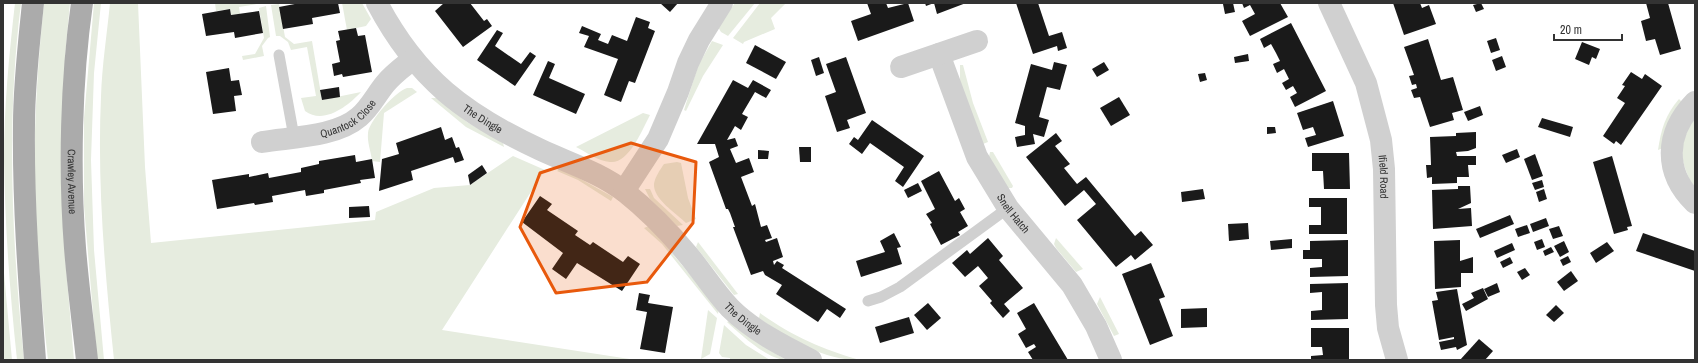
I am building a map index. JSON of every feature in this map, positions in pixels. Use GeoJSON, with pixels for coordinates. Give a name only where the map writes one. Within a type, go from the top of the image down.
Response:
{"type":"FeatureCollection","features":[{"type":"Feature","properties":{"kind":"main road"},"geometry":{"type":"LineString","coordinates":[[33,3],[24,122],[24,182],[26,244],[36,360]]}},
{"type":"Feature","properties":{"kind":"main road","name":"Crawley Avenue"},"geometry":{"type":"LineString","coordinates":[[82,3],[73,127],[72,186],[75,248],[87,360]]}},
{"type":"Feature","properties":{"kind":"street","name":"The Dingle"},"geometry":{"type":"LineString","coordinates":[[377,3],[393,33],[434,83],[469,111],[519,140],[600,177],[624,191],[670,234],[731,308],[749,324],[811,360]]}},
{"type":"Feature","properties":{"kind":"street"},"geometry":{"type":"LineString","coordinates":[[624,191],[658,139],[691,57],[703,33],[722,3]]}},
{"type":"Feature","properties":{"kind":"street","name":"Ifield Road"},"geometry":{"type":"LineString","coordinates":[[1329,3],[1366,83],[1381,140],[1384,169],[1386,305],[1388,328],[1397,360]]}},
{"type":"Feature","properties":{"kind":"street"},"geometry":{"type":"LineString","coordinates":[[901,67],[977,41]]}},
{"type":"Feature","properties":{"kind":"street","name":"Snell Hatch"},"geometry":{"type":"LineString","coordinates":[[938,54],[977,158],[1008,208],[1072,285],[1096,326],[1110,360]]}},
{"type":"Feature","properties":{"kind":"street","name":"Quantock Close"},"geometry":{"type":"LineString","coordinates":[[262,142],[336,130],[348,125],[359,118],[370,106],[392,76],[413,59]]}},
{"type":"Feature","properties":{"kind":"street"},"geometry":{"type":"LineString","coordinates":[[1695,102],[1679,122],[1674,135],[1672,150],[1677,178],[1684,191],[1695,203]]}},
{"type":"Feature","properties":{"kind":"lane"},"geometry":{"type":"LineString","coordinates":[[279,55],[294,137]]}},
{"type":"Feature","properties":{"kind":"lane"},"geometry":{"type":"LineString","coordinates":[[868,301],[881,297],[900,287],[1008,208]]}},
{"type":"Feature","properties":{"kind":"highlighted area"},"geometry":{"type":"Polygon","coordinates":[[[631,143],[696,162],[693,223],[647,282],[556,293],[520,227],[540,173],[631,143]]]}},
{"type":"Feature","properties":{"kind":"shaded area"},"geometry":{"type":"Polygon","coordinates":[[[15,3],[21,3],[13,92],[12,182],[16,271],[24,360],[17,360],[5,210],[4,140],[9,62],[15,3]]]}},
{"type":"Feature","properties":{"kind":"shaded area"},"geometry":{"type":"Polygon","coordinates":[[[44,3],[70,3],[65,57],[65,256],[74,360],[48,360],[40,283],[35,206],[35,130],[39,53],[44,3]]]}},
{"type":"Feature","properties":{"kind":"shaded area"},"geometry":{"type":"Polygon","coordinates":[[[94,3],[101,3],[94,73],[91,160],[94,250],[104,360],[97,360],[84,206],[84,118],[94,3]]]}},
{"type":"Feature","properties":{"kind":"shaded area"},"geometry":{"type":"Polygon","coordinates":[[[110,3],[138,3],[145,167],[151,243],[375,220],[376,212],[434,188],[470,185],[513,156],[545,170],[442,330],[636,360],[114,360],[105,261],[100,163],[103,61],[110,3]]]}},
{"type":"Feature","properties":{"kind":"shaded area"},"geometry":{"type":"Polygon","coordinates":[[[215,3],[263,3],[239,7],[240,14],[231,15],[230,9],[216,11],[215,3]]]}},
{"type":"Feature","properties":{"kind":"shaded area"},"geometry":{"type":"Polygon","coordinates":[[[342,3],[362,3],[371,19],[366,26],[347,30],[342,3]]]}},
{"type":"Feature","properties":{"kind":"shaded area"},"geometry":{"type":"Polygon","coordinates":[[[735,3],[755,3],[728,36],[721,32],[718,27],[735,3]]]}},
{"type":"Feature","properties":{"kind":"shaded area"},"geometry":{"type":"Polygon","coordinates":[[[760,3],[786,3],[771,18],[775,29],[744,42],[743,44],[733,38],[760,3]]]}},
{"type":"Feature","properties":{"kind":"shaded area"},"geometry":{"type":"Polygon","coordinates":[[[279,4],[285,37],[294,44],[312,41],[322,100],[361,92],[343,108],[328,115],[320,116],[312,115],[305,111],[301,98],[316,96],[307,47],[291,50],[288,42],[280,36],[276,36],[271,5],[279,4]]]}},
{"type":"Feature","properties":{"kind":"shaded area"},"geometry":{"type":"Polygon","coordinates":[[[266,6],[270,37],[262,46],[264,56],[243,60],[242,56],[255,54],[264,38],[259,8],[266,6]]]}},
{"type":"Feature","properties":{"kind":"shaded area"},"geometry":{"type":"Polygon","coordinates":[[[712,41],[723,45],[703,76],[686,111],[684,110],[698,66],[712,41]]]}},
{"type":"Feature","properties":{"kind":"shaded area"},"geometry":{"type":"Polygon","coordinates":[[[960,65],[963,65],[973,103],[988,142],[983,144],[960,81],[960,65]]]}},
{"type":"Feature","properties":{"kind":"shaded area"},"geometry":{"type":"Polygon","coordinates":[[[407,88],[412,88],[417,92],[384,113],[380,162],[372,161],[368,140],[369,128],[383,108],[396,95],[407,88]]]}},
{"type":"Feature","properties":{"kind":"shaded area"},"geometry":{"type":"Polygon","coordinates":[[[431,98],[437,98],[467,122],[503,143],[504,147],[466,127],[431,98]]]}},
{"type":"Feature","properties":{"kind":"shaded area"},"geometry":{"type":"Polygon","coordinates":[[[1679,99],[1683,103],[1663,148],[1658,150],[1664,123],[1670,111],[1679,99]]]}},
{"type":"Feature","properties":{"kind":"shaded area"},"geometry":{"type":"Polygon","coordinates":[[[643,113],[650,115],[634,145],[623,158],[610,162],[601,160],[576,147],[643,113]]]}},
{"type":"Feature","properties":{"kind":"shaded area"},"geometry":{"type":"Polygon","coordinates":[[[1695,116],[1695,192],[1686,171],[1682,154],[1685,137],[1695,116]]]}},
{"type":"Feature","properties":{"kind":"shaded area"},"geometry":{"type":"Polygon","coordinates":[[[990,152],[993,152],[1013,186],[1012,188],[1007,188],[989,157],[990,152]]]}},
{"type":"Feature","properties":{"kind":"shaded area"},"geometry":{"type":"Polygon","coordinates":[[[677,162],[681,163],[688,198],[696,219],[686,223],[661,200],[657,195],[654,184],[655,179],[664,164],[677,162]]]}},
{"type":"Feature","properties":{"kind":"shaded area"},"geometry":{"type":"Polygon","coordinates":[[[561,168],[613,197],[611,201],[578,180],[557,171],[561,168]]]}},
{"type":"Feature","properties":{"kind":"shaded area"},"geometry":{"type":"Polygon","coordinates":[[[645,189],[650,189],[654,198],[683,225],[677,226],[650,199],[645,189]]]}},
{"type":"Feature","properties":{"kind":"shaded area"},"geometry":{"type":"Polygon","coordinates":[[[649,226],[719,309],[718,314],[662,244],[644,228],[649,226]]]}},
{"type":"Feature","properties":{"kind":"shaded area"},"geometry":{"type":"Polygon","coordinates":[[[1056,238],[1083,269],[1076,272],[1056,248],[1054,244],[1056,238]]]}},
{"type":"Feature","properties":{"kind":"shaded area"},"geometry":{"type":"Polygon","coordinates":[[[698,242],[738,294],[734,295],[696,247],[698,242]]]}},
{"type":"Feature","properties":{"kind":"shaded area"},"geometry":{"type":"Polygon","coordinates":[[[3,262],[12,360],[3,360],[3,262]]]}},
{"type":"Feature","properties":{"kind":"shaded area"},"geometry":{"type":"Polygon","coordinates":[[[1100,297],[1119,334],[1114,336],[1097,304],[1100,297]]]}},
{"type":"Feature","properties":{"kind":"shaded area"},"geometry":{"type":"Polygon","coordinates":[[[708,310],[717,318],[710,354],[701,359],[708,310]]]}},
{"type":"Feature","properties":{"kind":"shaded area"},"geometry":{"type":"Polygon","coordinates":[[[760,313],[808,341],[860,360],[833,356],[806,347],[759,318],[760,313]]]}},
{"type":"Feature","properties":{"kind":"shaded area"},"geometry":{"type":"Polygon","coordinates":[[[731,320],[757,342],[786,360],[771,356],[755,346],[727,322],[731,320]]]}},
{"type":"Feature","properties":{"kind":"shaded area"},"geometry":{"type":"Polygon","coordinates":[[[724,325],[746,345],[770,360],[730,360],[730,358],[722,357],[719,353],[724,325]]]}},
{"type":"Feature","properties":{"kind":"building"},"geometry":{"type":"Polygon","coordinates":[[[300,3],[338,3],[340,13],[312,18],[313,24],[283,29],[279,7],[300,3]]]}},
{"type":"Feature","properties":{"kind":"building"},"geometry":{"type":"Polygon","coordinates":[[[444,3],[470,3],[484,21],[487,19],[492,26],[463,47],[435,11],[444,3]]]}},
{"type":"Feature","properties":{"kind":"building"},"geometry":{"type":"Polygon","coordinates":[[[660,3],[678,3],[670,12],[660,3]]]}},
{"type":"Feature","properties":{"kind":"building"},"geometry":{"type":"Polygon","coordinates":[[[867,3],[886,3],[888,8],[908,3],[914,21],[858,41],[851,21],[871,14],[867,3]]]}},
{"type":"Feature","properties":{"kind":"building"},"geometry":{"type":"Polygon","coordinates":[[[925,3],[934,3],[926,6],[925,3]]]}},
{"type":"Feature","properties":{"kind":"building"},"geometry":{"type":"Polygon","coordinates":[[[934,3],[966,3],[937,14],[934,3]]]}},
{"type":"Feature","properties":{"kind":"building"},"geometry":{"type":"Polygon","coordinates":[[[1016,3],[1038,3],[1049,36],[1062,32],[1067,48],[1058,51],[1057,46],[1033,54],[1016,3]]]}},
{"type":"Feature","properties":{"kind":"building"},"geometry":{"type":"Polygon","coordinates":[[[1233,3],[1235,12],[1225,14],[1223,4],[1233,3]]]}},
{"type":"Feature","properties":{"kind":"building"},"geometry":{"type":"Polygon","coordinates":[[[1242,3],[1280,3],[1288,17],[1250,36],[1242,21],[1255,14],[1250,5],[1244,8],[1242,3]]]}},
{"type":"Feature","properties":{"kind":"building"},"geometry":{"type":"Polygon","coordinates":[[[1393,3],[1420,3],[1422,8],[1429,5],[1436,24],[1404,35],[1393,3]]]}},
{"type":"Feature","properties":{"kind":"building"},"geometry":{"type":"Polygon","coordinates":[[[1481,3],[1484,9],[1476,12],[1473,5],[1481,3]]]}},
{"type":"Feature","properties":{"kind":"building"},"geometry":{"type":"Polygon","coordinates":[[[1646,3],[1668,3],[1681,49],[1660,55],[1655,39],[1646,41],[1641,21],[1650,18],[1646,3]]]}},
{"type":"Feature","properties":{"kind":"building"},"geometry":{"type":"Polygon","coordinates":[[[230,9],[231,15],[259,11],[263,33],[235,38],[234,32],[206,36],[202,14],[230,9]]]}},
{"type":"Feature","properties":{"kind":"building"},"geometry":{"type":"Polygon","coordinates":[[[636,17],[650,22],[648,28],[655,31],[635,83],[629,81],[621,102],[604,95],[618,59],[584,47],[589,36],[579,33],[582,26],[601,34],[598,40],[608,44],[612,35],[627,41],[636,17]]]}},
{"type":"Feature","properties":{"kind":"building"},"geometry":{"type":"Polygon","coordinates":[[[1291,23],[1326,91],[1295,107],[1290,97],[1297,93],[1293,86],[1286,90],[1282,83],[1289,79],[1284,69],[1277,73],[1273,64],[1280,61],[1276,53],[1271,44],[1264,48],[1260,39],[1291,23]]]}},
{"type":"Feature","properties":{"kind":"building"},"geometry":{"type":"Polygon","coordinates":[[[356,28],[358,36],[365,35],[372,72],[343,77],[342,74],[334,76],[332,64],[340,62],[336,41],[340,40],[338,31],[356,28]]]}},
{"type":"Feature","properties":{"kind":"building"},"geometry":{"type":"Polygon","coordinates":[[[497,30],[503,33],[495,46],[521,64],[530,52],[536,56],[515,86],[477,60],[497,30]]]}},
{"type":"Feature","properties":{"kind":"building"},"geometry":{"type":"Polygon","coordinates":[[[1496,38],[1500,50],[1491,53],[1487,41],[1496,38]]]}},
{"type":"Feature","properties":{"kind":"building"},"geometry":{"type":"Polygon","coordinates":[[[1428,39],[1441,80],[1453,77],[1463,110],[1452,113],[1454,120],[1430,127],[1420,97],[1414,98],[1411,90],[1417,88],[1416,84],[1412,85],[1409,76],[1414,75],[1404,47],[1428,39]]]}},
{"type":"Feature","properties":{"kind":"building"},"geometry":{"type":"Polygon","coordinates":[[[1582,42],[1600,49],[1596,59],[1592,57],[1589,65],[1575,59],[1582,42]]]}},
{"type":"Feature","properties":{"kind":"building"},"geometry":{"type":"Polygon","coordinates":[[[755,45],[786,62],[776,79],[746,63],[755,45]]]}},
{"type":"Feature","properties":{"kind":"building"},"geometry":{"type":"Polygon","coordinates":[[[1248,54],[1249,61],[1235,63],[1234,57],[1248,54]]]}},
{"type":"Feature","properties":{"kind":"building"},"geometry":{"type":"Polygon","coordinates":[[[1502,56],[1506,67],[1496,71],[1492,60],[1502,56]]]}},
{"type":"Feature","properties":{"kind":"building"},"geometry":{"type":"Polygon","coordinates":[[[819,57],[824,73],[816,76],[811,60],[819,57]]]}},
{"type":"Feature","properties":{"kind":"building"},"geometry":{"type":"Polygon","coordinates":[[[846,57],[866,113],[847,120],[850,128],[837,132],[825,96],[836,92],[826,64],[846,57]]]}},
{"type":"Feature","properties":{"kind":"building"},"geometry":{"type":"Polygon","coordinates":[[[548,61],[555,64],[549,78],[585,94],[576,114],[533,95],[548,61]]]}},
{"type":"Feature","properties":{"kind":"building"},"geometry":{"type":"Polygon","coordinates":[[[1054,62],[1067,65],[1060,90],[1047,87],[1039,117],[1049,120],[1044,137],[1033,134],[1035,144],[1017,147],[1015,137],[1025,135],[1025,126],[1015,123],[1031,64],[1052,70],[1054,62]]]}},
{"type":"Feature","properties":{"kind":"building"},"geometry":{"type":"Polygon","coordinates":[[[1104,62],[1109,70],[1097,77],[1092,69],[1104,62]]]}},
{"type":"Feature","properties":{"kind":"building"},"geometry":{"type":"Polygon","coordinates":[[[229,68],[231,81],[239,80],[242,95],[234,96],[236,111],[213,114],[206,72],[229,68]]]}},
{"type":"Feature","properties":{"kind":"building"},"geometry":{"type":"Polygon","coordinates":[[[1631,72],[1642,79],[1645,74],[1662,86],[1621,145],[1616,141],[1614,144],[1603,136],[1625,103],[1617,98],[1625,86],[1622,85],[1631,72]]]}},
{"type":"Feature","properties":{"kind":"building"},"geometry":{"type":"Polygon","coordinates":[[[1205,73],[1207,80],[1200,82],[1198,74],[1205,73]]]}},
{"type":"Feature","properties":{"kind":"building"},"geometry":{"type":"Polygon","coordinates":[[[733,80],[748,88],[753,80],[771,90],[766,98],[755,92],[742,114],[748,117],[741,130],[735,126],[727,140],[735,138],[738,146],[730,149],[736,163],[749,158],[754,172],[741,177],[752,206],[755,204],[761,227],[767,225],[772,238],[765,240],[766,242],[777,238],[783,257],[773,261],[774,265],[777,261],[784,265],[782,268],[846,309],[840,318],[827,309],[818,322],[776,294],[782,285],[765,275],[763,271],[751,275],[733,227],[735,227],[730,213],[728,209],[726,209],[709,162],[719,157],[715,144],[697,144],[733,80]]]}},
{"type":"Feature","properties":{"kind":"building"},"geometry":{"type":"Polygon","coordinates":[[[339,87],[340,97],[322,100],[320,90],[339,87]]]}},
{"type":"Feature","properties":{"kind":"building"},"geometry":{"type":"Polygon","coordinates":[[[1119,97],[1130,115],[1111,126],[1100,108],[1119,97]]]}},
{"type":"Feature","properties":{"kind":"building"},"geometry":{"type":"Polygon","coordinates":[[[1333,101],[1344,136],[1308,147],[1305,138],[1316,135],[1313,127],[1303,130],[1297,113],[1333,101]]]}},
{"type":"Feature","properties":{"kind":"building"},"geometry":{"type":"Polygon","coordinates":[[[1480,106],[1483,115],[1468,121],[1464,112],[1480,106]]]}},
{"type":"Feature","properties":{"kind":"building"},"geometry":{"type":"Polygon","coordinates":[[[1542,118],[1573,127],[1570,137],[1538,127],[1542,118]]]}},
{"type":"Feature","properties":{"kind":"building"},"geometry":{"type":"Polygon","coordinates":[[[872,120],[924,156],[903,187],[895,181],[904,167],[870,143],[862,154],[849,144],[854,137],[858,140],[872,120]]]}},
{"type":"Feature","properties":{"kind":"building"},"geometry":{"type":"Polygon","coordinates":[[[441,127],[445,140],[452,137],[456,148],[459,147],[464,160],[455,163],[453,157],[411,171],[413,180],[379,191],[382,159],[399,154],[396,143],[441,127]]]}},
{"type":"Feature","properties":{"kind":"building"},"geometry":{"type":"Polygon","coordinates":[[[1267,127],[1275,127],[1276,133],[1267,134],[1267,127]]]}},
{"type":"Feature","properties":{"kind":"building"},"geometry":{"type":"Polygon","coordinates":[[[1476,132],[1476,148],[1468,151],[1456,152],[1457,156],[1476,156],[1476,165],[1468,165],[1469,177],[1457,177],[1457,183],[1432,184],[1432,177],[1427,178],[1426,165],[1431,165],[1430,137],[1456,136],[1456,133],[1476,132]]]}},
{"type":"Feature","properties":{"kind":"building"},"geometry":{"type":"Polygon","coordinates":[[[1056,133],[1062,141],[1055,146],[1070,164],[1064,168],[1077,184],[1086,177],[1135,236],[1141,231],[1153,245],[1135,260],[1131,255],[1116,267],[1077,220],[1096,204],[1084,190],[1065,206],[1026,157],[1056,133]]]}},
{"type":"Feature","properties":{"kind":"building"},"geometry":{"type":"Polygon","coordinates":[[[799,147],[811,147],[811,162],[800,162],[799,147]]]}},
{"type":"Feature","properties":{"kind":"building"},"geometry":{"type":"Polygon","coordinates":[[[1517,149],[1520,157],[1506,163],[1502,155],[1517,149]]]}},
{"type":"Feature","properties":{"kind":"building"},"geometry":{"type":"Polygon","coordinates":[[[758,150],[769,151],[768,159],[758,159],[758,150]]]}},
{"type":"Feature","properties":{"kind":"building"},"geometry":{"type":"Polygon","coordinates":[[[1312,153],[1349,153],[1350,189],[1324,189],[1323,171],[1312,171],[1312,153]]]}},
{"type":"Feature","properties":{"kind":"building"},"geometry":{"type":"Polygon","coordinates":[[[1535,154],[1543,176],[1532,180],[1524,159],[1535,154]]]}},
{"type":"Feature","properties":{"kind":"building"},"geometry":{"type":"Polygon","coordinates":[[[355,155],[356,162],[372,159],[375,178],[360,180],[361,183],[324,190],[324,193],[306,196],[305,190],[272,196],[273,202],[255,205],[254,203],[217,209],[212,180],[249,174],[249,177],[268,173],[269,178],[301,172],[301,168],[319,164],[319,161],[355,155]]]}},
{"type":"Feature","properties":{"kind":"building"},"geometry":{"type":"Polygon","coordinates":[[[1612,156],[1632,226],[1627,227],[1628,230],[1614,234],[1593,162],[1612,156]]]}},
{"type":"Feature","properties":{"kind":"building"},"geometry":{"type":"Polygon","coordinates":[[[482,165],[487,173],[470,185],[468,175],[482,165]]]}},
{"type":"Feature","properties":{"kind":"building"},"geometry":{"type":"Polygon","coordinates":[[[939,171],[955,201],[959,198],[965,209],[960,212],[968,226],[958,232],[960,235],[941,245],[930,224],[932,223],[926,214],[935,209],[921,181],[939,171]]]}},
{"type":"Feature","properties":{"kind":"building"},"geometry":{"type":"Polygon","coordinates":[[[1542,180],[1544,187],[1535,190],[1532,183],[1542,180]]]}},
{"type":"Feature","properties":{"kind":"building"},"geometry":{"type":"Polygon","coordinates":[[[918,183],[922,191],[908,198],[904,190],[918,183]]]}},
{"type":"Feature","properties":{"kind":"building"},"geometry":{"type":"Polygon","coordinates":[[[1458,186],[1470,186],[1471,203],[1458,209],[1471,208],[1472,226],[1433,229],[1432,190],[1458,189],[1458,186]]]}},
{"type":"Feature","properties":{"kind":"building"},"geometry":{"type":"Polygon","coordinates":[[[1203,189],[1205,199],[1182,202],[1181,192],[1203,189]]]}},
{"type":"Feature","properties":{"kind":"building"},"geometry":{"type":"Polygon","coordinates":[[[1544,189],[1547,199],[1539,202],[1536,192],[1544,189]]]}},
{"type":"Feature","properties":{"kind":"building"},"geometry":{"type":"Polygon","coordinates":[[[540,196],[552,204],[547,210],[578,231],[575,235],[590,245],[593,242],[623,262],[628,256],[640,264],[622,291],[577,263],[566,279],[552,269],[563,253],[522,222],[540,196]]]}},
{"type":"Feature","properties":{"kind":"building"},"geometry":{"type":"Polygon","coordinates":[[[1309,198],[1347,198],[1347,234],[1309,234],[1309,225],[1321,225],[1321,207],[1309,207],[1309,198]]]}},
{"type":"Feature","properties":{"kind":"building"},"geometry":{"type":"Polygon","coordinates":[[[369,206],[370,217],[349,218],[349,207],[369,206]]]}},
{"type":"Feature","properties":{"kind":"building"},"geometry":{"type":"Polygon","coordinates":[[[1510,215],[1514,224],[1480,238],[1476,229],[1510,215]]]}},
{"type":"Feature","properties":{"kind":"building"},"geometry":{"type":"Polygon","coordinates":[[[1546,218],[1549,226],[1533,232],[1530,224],[1546,218]]]}},
{"type":"Feature","properties":{"kind":"building"},"geometry":{"type":"Polygon","coordinates":[[[1248,223],[1249,239],[1229,241],[1228,224],[1248,223]]]}},
{"type":"Feature","properties":{"kind":"building"},"geometry":{"type":"Polygon","coordinates":[[[1527,225],[1530,233],[1518,237],[1515,229],[1527,225]]]}},
{"type":"Feature","properties":{"kind":"building"},"geometry":{"type":"Polygon","coordinates":[[[1559,226],[1563,236],[1553,239],[1549,229],[1559,226]]]}},
{"type":"Feature","properties":{"kind":"building"},"geometry":{"type":"Polygon","coordinates":[[[894,233],[901,247],[897,248],[902,264],[861,277],[856,261],[885,252],[880,241],[894,233]]]}},
{"type":"Feature","properties":{"kind":"building"},"geometry":{"type":"Polygon","coordinates":[[[1643,233],[1695,251],[1695,271],[1636,251],[1643,233]]]}},
{"type":"Feature","properties":{"kind":"building"},"geometry":{"type":"Polygon","coordinates":[[[988,238],[1003,256],[999,260],[1023,288],[1004,304],[1010,311],[1003,318],[990,303],[992,301],[979,286],[988,278],[978,266],[965,277],[952,263],[967,250],[970,254],[988,238]]]}},
{"type":"Feature","properties":{"kind":"building"},"geometry":{"type":"Polygon","coordinates":[[[1292,239],[1292,248],[1271,250],[1270,241],[1292,239]]]}},
{"type":"Feature","properties":{"kind":"building"},"geometry":{"type":"Polygon","coordinates":[[[1542,239],[1545,247],[1537,250],[1534,242],[1542,239]]]}},
{"type":"Feature","properties":{"kind":"building"},"geometry":{"type":"Polygon","coordinates":[[[1348,240],[1348,276],[1310,277],[1310,268],[1322,267],[1322,259],[1303,259],[1303,250],[1310,250],[1310,241],[1348,240]]]}},
{"type":"Feature","properties":{"kind":"building"},"geometry":{"type":"Polygon","coordinates":[[[1460,240],[1460,261],[1473,257],[1473,273],[1461,273],[1461,287],[1435,289],[1434,241],[1460,240]]]}},
{"type":"Feature","properties":{"kind":"building"},"geometry":{"type":"Polygon","coordinates":[[[1564,241],[1569,252],[1560,257],[1554,246],[1564,241]]]}},
{"type":"Feature","properties":{"kind":"building"},"geometry":{"type":"Polygon","coordinates":[[[1607,242],[1614,251],[1596,263],[1590,253],[1607,242]]]}},
{"type":"Feature","properties":{"kind":"building"},"geometry":{"type":"Polygon","coordinates":[[[1512,243],[1515,250],[1497,258],[1494,251],[1512,243]]]}},
{"type":"Feature","properties":{"kind":"building"},"geometry":{"type":"Polygon","coordinates":[[[1551,247],[1554,252],[1545,256],[1543,251],[1551,247]]]}},
{"type":"Feature","properties":{"kind":"building"},"geometry":{"type":"Polygon","coordinates":[[[1568,256],[1571,262],[1563,266],[1560,260],[1568,256]]]}},
{"type":"Feature","properties":{"kind":"building"},"geometry":{"type":"Polygon","coordinates":[[[1510,257],[1513,263],[1503,268],[1500,262],[1510,257]]]}},
{"type":"Feature","properties":{"kind":"building"},"geometry":{"type":"Polygon","coordinates":[[[1151,263],[1165,297],[1159,299],[1173,336],[1150,345],[1122,274],[1151,263]]]}},
{"type":"Feature","properties":{"kind":"building"},"geometry":{"type":"Polygon","coordinates":[[[1525,268],[1530,275],[1522,280],[1517,272],[1525,268]]]}},
{"type":"Feature","properties":{"kind":"building"},"geometry":{"type":"Polygon","coordinates":[[[1571,271],[1578,281],[1564,291],[1557,282],[1571,271]]]}},
{"type":"Feature","properties":{"kind":"building"},"geometry":{"type":"Polygon","coordinates":[[[1348,283],[1348,319],[1311,320],[1311,311],[1322,310],[1322,292],[1310,293],[1310,284],[1348,283]]]}},
{"type":"Feature","properties":{"kind":"building"},"geometry":{"type":"Polygon","coordinates":[[[1497,283],[1500,292],[1488,297],[1484,289],[1497,283]]]}},
{"type":"Feature","properties":{"kind":"building"},"geometry":{"type":"Polygon","coordinates":[[[1483,288],[1488,299],[1466,311],[1462,304],[1474,298],[1471,293],[1483,288]]]}},
{"type":"Feature","properties":{"kind":"building"},"geometry":{"type":"Polygon","coordinates":[[[1457,289],[1467,345],[1457,350],[1456,347],[1441,350],[1439,342],[1454,339],[1454,337],[1439,340],[1432,301],[1438,300],[1436,292],[1457,289]]]}},
{"type":"Feature","properties":{"kind":"building"},"geometry":{"type":"Polygon","coordinates":[[[639,293],[650,295],[648,303],[673,307],[665,353],[640,349],[647,312],[636,310],[639,293]]]}},
{"type":"Feature","properties":{"kind":"building"},"geometry":{"type":"Polygon","coordinates":[[[928,303],[941,318],[927,330],[914,315],[928,303]]]}},
{"type":"Feature","properties":{"kind":"building"},"geometry":{"type":"Polygon","coordinates":[[[1034,303],[1068,360],[1033,360],[1028,352],[1036,347],[1034,344],[1026,348],[1018,334],[1026,329],[1017,313],[1034,303]]]}},
{"type":"Feature","properties":{"kind":"building"},"geometry":{"type":"Polygon","coordinates":[[[1556,305],[1564,313],[1554,322],[1546,315],[1556,305]]]}},
{"type":"Feature","properties":{"kind":"building"},"geometry":{"type":"Polygon","coordinates":[[[1207,308],[1207,327],[1181,328],[1181,309],[1207,308]]]}},
{"type":"Feature","properties":{"kind":"building"},"geometry":{"type":"Polygon","coordinates":[[[909,317],[914,333],[880,343],[875,327],[909,317]]]}},
{"type":"Feature","properties":{"kind":"building"},"geometry":{"type":"Polygon","coordinates":[[[1311,328],[1349,328],[1349,360],[1311,360],[1311,356],[1323,355],[1322,347],[1311,347],[1311,328]]]}},
{"type":"Feature","properties":{"kind":"building"},"geometry":{"type":"Polygon","coordinates":[[[1479,339],[1493,351],[1485,360],[1460,360],[1479,339]]]}}]}
